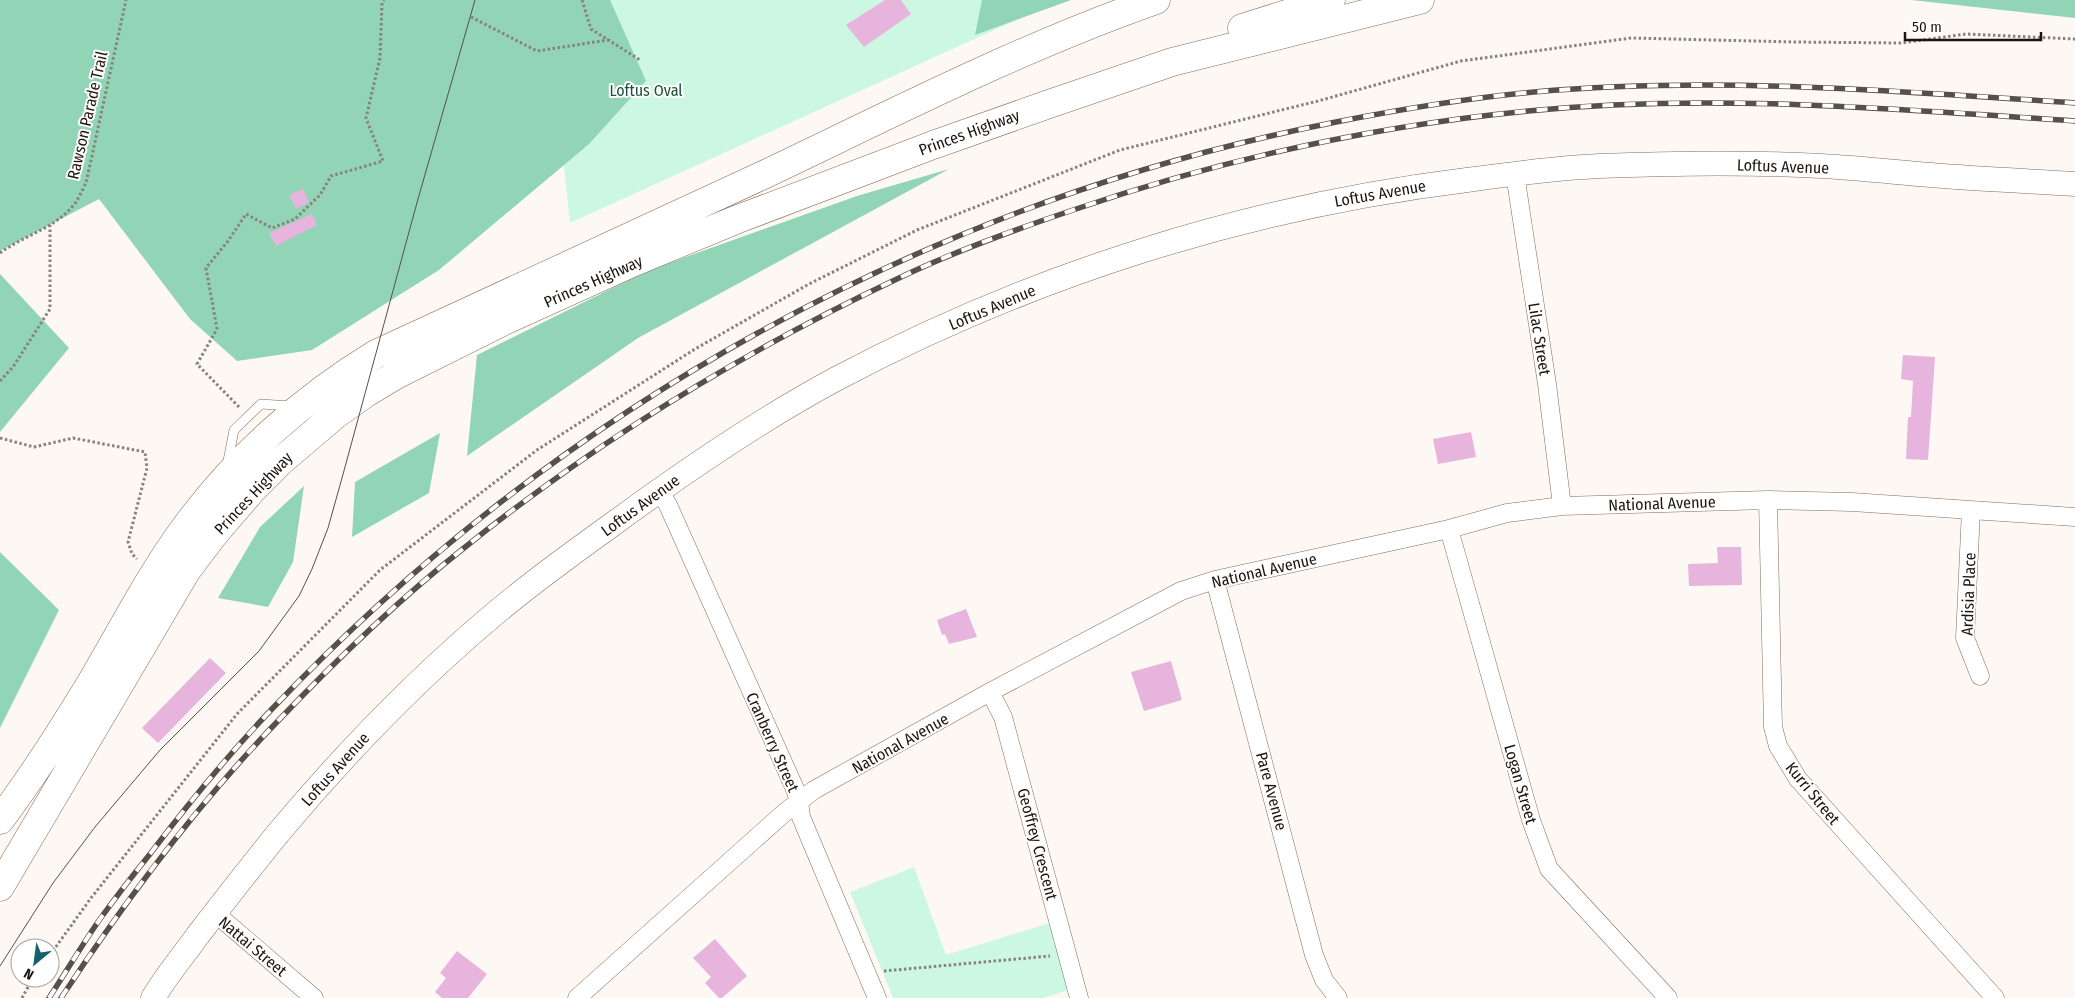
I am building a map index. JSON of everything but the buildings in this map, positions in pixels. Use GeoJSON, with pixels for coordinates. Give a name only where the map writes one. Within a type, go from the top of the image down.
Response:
{"type":"FeatureCollection","features":[{"type":"Feature","properties":{"kind":"highway","name":"Princes Highway"},"geometry":{"type":"LineString","coordinates":[[0,820],[28,782],[87,689],[151,577],[185,528],[224,480],[249,455],[301,407],[346,372],[385,350],[757,178],[907,105],[1039,46],[1156,0]]}},
{"type":"Feature","properties":{"kind":"highway"},"geometry":{"type":"LineString","coordinates":[[1172,62],[1247,26],[1331,0]]}},
{"type":"Feature","properties":{"kind":"highway","name":"Princes Highway"},"geometry":{"type":"LineString","coordinates":[[0,887],[187,570],[215,533],[252,490],[280,462],[335,415],[366,393],[416,365],[506,320],[634,262],[738,219],[932,146],[1172,62],[1420,0]]}},
{"type":"Feature","properties":{"kind":"street","name":"Loftus Avenue"},"geometry":{"type":"LineString","coordinates":[[152,998],[241,877],[316,788],[384,715],[497,611],[659,490],[744,433],[835,380],[909,343],[1083,270],[1199,234],[1290,210],[1420,186],[1597,166],[1759,164],[1823,166],[2075,184]]}},
{"type":"Feature","properties":{"kind":"street","name":"Lilac Street"},"geometry":{"type":"LineString","coordinates":[[1515,174],[1547,384],[1562,506]]}},
{"type":"Feature","properties":{"kind":"street","name":"Cranberry Street"},"geometry":{"type":"LineString","coordinates":[[659,490],[672,512],[799,801],[801,816],[877,998]]}},
{"type":"Feature","properties":{"kind":"street","name":"National Avenue"},"geometry":{"type":"LineString","coordinates":[[577,998],[776,819],[814,790],[990,692],[1181,591],[1215,580],[1449,529],[1507,512],[1562,506],[1768,500],[1852,502],[2075,517]]}},
{"type":"Feature","properties":{"kind":"street","name":"Kurri Street"},"geometry":{"type":"LineString","coordinates":[[1768,500],[1772,727],[1778,746],[1798,779],[1995,998]]}},
{"type":"Feature","properties":{"kind":"street","name":"Ardisia Place"},"geometry":{"type":"LineString","coordinates":[[1971,510],[1965,638],[1980,676]]}},
{"type":"Feature","properties":{"kind":"street","name":"Logan Street"},"geometry":{"type":"LineString","coordinates":[[1449,529],[1531,820],[1550,869],[1668,998]]}},
{"type":"Feature","properties":{"kind":"street","name":"Pare Avenue"},"geometry":{"type":"LineString","coordinates":[[1215,580],[1314,955],[1324,980],[1338,998]]}},
{"type":"Feature","properties":{"kind":"street","name":"Geoffrey Crescent"},"geometry":{"type":"LineString","coordinates":[[990,692],[1003,717],[1080,998]]}},
{"type":"Feature","properties":{"kind":"street","name":"Nattai Street"},"geometry":{"type":"LineString","coordinates":[[215,913],[314,998]]}},
{"type":"Feature","properties":{"kind":"lane"},"geometry":{"type":"LineString","coordinates":[[224,480],[234,430],[248,416],[261,404],[301,407]]}},
{"type":"Feature","properties":{"kind":"path","name":"Rawson Parade Trail"},"geometry":{"type":"LineString","coordinates":[[0,253],[9,246],[50,225],[73,206],[86,183],[126,0]]}},
{"type":"Feature","properties":{"kind":"path"},"geometry":{"type":"LineString","coordinates":[[248,416],[197,364],[217,329],[206,268],[228,242],[246,214],[272,228],[295,219],[320,195],[331,176],[383,161],[366,118],[380,58],[382,3],[384,0]]}},
{"type":"Feature","properties":{"kind":"path"},"geometry":{"type":"LineString","coordinates":[[582,0],[591,29],[640,60]]}},
{"type":"Feature","properties":{"kind":"path"},"geometry":{"type":"LineString","coordinates":[[471,17],[537,51],[608,40]]}},
{"type":"Feature","properties":{"kind":"path"},"geometry":{"type":"LineString","coordinates":[[0,381],[13,367],[50,309],[50,225]]}},
{"type":"Feature","properties":{"kind":"path"},"geometry":{"type":"LineString","coordinates":[[0,438],[34,447],[73,438],[145,452],[147,468],[128,542],[132,554],[151,577]]}},
{"type":"Feature","properties":{"kind":"path"},"geometry":{"type":"LineString","coordinates":[[866,973],[1068,954]]}},
{"type":"Feature","properties":{"kind":"green space"},"geometry":{"type":"Polygon","coordinates":[[[0,0],[610,0],[646,81],[589,144],[439,270],[312,350],[237,361],[190,319],[99,199],[0,251],[0,0]]]}},
{"type":"Feature","properties":{"kind":"green space","name":"Loftus Oval"},"geometry":{"type":"Polygon","coordinates":[[[546,0],[1019,0],[1025,16],[570,223],[546,0]]]}},
{"type":"Feature","properties":{"kind":"green space"},"geometry":{"type":"Polygon","coordinates":[[[982,0],[1071,0],[975,35],[982,0]]]}},
{"type":"Feature","properties":{"kind":"green space"},"geometry":{"type":"Polygon","coordinates":[[[1911,0],[2075,0],[2075,18],[1911,0]]]}},
{"type":"Feature","properties":{"kind":"green space"},"geometry":{"type":"Polygon","coordinates":[[[949,169],[638,338],[467,456],[477,355],[649,270],[857,196],[949,169]]]}},
{"type":"Feature","properties":{"kind":"green space"},"geometry":{"type":"Polygon","coordinates":[[[0,274],[69,348],[0,432],[0,274]]]}},
{"type":"Feature","properties":{"kind":"green space"},"geometry":{"type":"Polygon","coordinates":[[[440,433],[429,493],[352,537],[355,482],[440,433]]]}},
{"type":"Feature","properties":{"kind":"green space"},"geometry":{"type":"Polygon","coordinates":[[[304,486],[293,562],[268,607],[218,598],[260,527],[304,486]]]}},
{"type":"Feature","properties":{"kind":"green space"},"geometry":{"type":"Polygon","coordinates":[[[0,552],[59,610],[0,728],[0,552]]]}},
{"type":"Feature","properties":{"kind":"green space"},"geometry":{"type":"Polygon","coordinates":[[[914,867],[946,955],[1050,923],[1072,989],[1043,998],[893,998],[850,892],[914,867]]]}},
{"type":"Feature","properties":{"kind":"tram line"},"geometry":{"type":"LineString","coordinates":[[0,966],[53,883],[95,827],[160,750],[259,651],[299,596],[328,528],[418,199],[475,0]]}},
{"type":"Feature","properties":{"kind":"railway"},"geometry":{"type":"LineString","coordinates":[[49,998],[100,919],[179,817],[239,744],[382,601],[501,502],[627,412],[758,333],[895,264],[1038,205],[1185,158],[1336,122],[1410,108],[1509,94],[1602,87],[1737,85],[1872,90],[2075,103]]}},
{"type":"Feature","properties":{"kind":"railway"},"geometry":{"type":"LineString","coordinates":[[61,998],[110,926],[162,856],[189,821],[246,755],[367,632],[439,568],[566,471],[673,400],[728,367],[841,306],[942,259],[985,241],[1128,192],[1240,161],[1354,136],[1470,118],[1596,106],[1733,103],[1870,108],[2075,121]]}}]}
